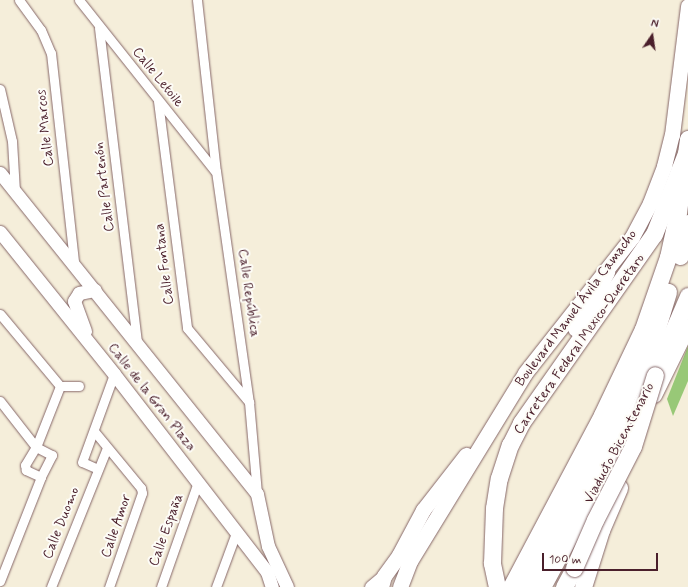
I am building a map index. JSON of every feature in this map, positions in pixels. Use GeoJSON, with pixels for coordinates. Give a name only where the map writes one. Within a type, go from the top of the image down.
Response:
{"type":"FeatureCollection","features":[{"type":"Feature","properties":{"kind":"highway"},"geometry":{"type":"LineString","coordinates":[[511,587],[635,350],[668,257],[678,212],[687,146]]}},
{"type":"Feature","properties":{"kind":"highway","name":"Carretera Federal Mexico-Queretaro"},"geometry":{"type":"LineString","coordinates":[[498,587],[492,563],[494,508],[499,478],[521,423],[654,234],[687,146]]}},
{"type":"Feature","properties":{"kind":"highway"},"geometry":{"type":"LineString","coordinates":[[526,587],[632,385],[656,331],[679,261],[688,223]]}},
{"type":"Feature","properties":{"kind":"highway"},"geometry":{"type":"LineString","coordinates":[[521,423],[540,383],[581,321],[606,272]]}},
{"type":"Feature","properties":{"kind":"highway","name":"Viaducto Bicentenario"},"geometry":{"type":"LineString","coordinates":[[542,587],[655,375],[688,296]]}},
{"type":"Feature","properties":{"kind":"highway"},"geometry":{"type":"LineString","coordinates":[[564,587],[595,520],[633,446],[655,375]]}},
{"type":"Feature","properties":{"kind":"highway"},"geometry":{"type":"LineString","coordinates":[[583,587],[601,530],[642,435],[654,394]]}},
{"type":"Feature","properties":{"kind":"highway"},"geometry":{"type":"LineString","coordinates":[[569,587],[574,568]]}},
{"type":"Feature","properties":{"kind":"main road","name":"Boulevard Manuel Ávila Camacho"},"geometry":{"type":"LineString","coordinates":[[400,587],[410,561],[525,374],[606,272],[632,236],[650,203],[664,166],[672,135],[688,6]]}},
{"type":"Feature","properties":{"kind":"main road"},"geometry":{"type":"LineString","coordinates":[[549,587],[577,532],[654,394],[688,326]]}},
{"type":"Feature","properties":{"kind":"main road"},"geometry":{"type":"LineString","coordinates":[[382,581],[399,555],[423,510],[447,476],[461,459],[482,444]]}},
{"type":"Feature","properties":{"kind":"street","name":"Calle Marcos"},"geometry":{"type":"LineString","coordinates":[[18,0],[42,30],[51,53],[74,262]]}},
{"type":"Feature","properties":{"kind":"street","name":"Calle Letoile"},"geometry":{"type":"LineString","coordinates":[[79,0],[99,28],[216,171]]}},
{"type":"Feature","properties":{"kind":"street","name":"Calle República"},"geometry":{"type":"LineString","coordinates":[[197,0],[216,171],[249,402],[257,494],[268,546],[287,587]]}},
{"type":"Feature","properties":{"kind":"street","name":"Calle Partenón"},"geometry":{"type":"LineString","coordinates":[[99,28],[137,342]]}},
{"type":"Feature","properties":{"kind":"street"},"geometry":{"type":"LineString","coordinates":[[0,89],[12,141],[15,191]]}},
{"type":"Feature","properties":{"kind":"street","name":"Calle Fontana"},"geometry":{"type":"LineString","coordinates":[[158,101],[187,328],[249,402]]}},
{"type":"Feature","properties":{"kind":"street","name":"Calle de la Gran Plaza"},"geometry":{"type":"LineString","coordinates":[[0,173],[74,262],[257,494]]}},
{"type":"Feature","properties":{"kind":"street","name":"Calle de la Gran Plaza"},"geometry":{"type":"LineString","coordinates":[[0,232],[89,342],[236,533],[268,572],[272,587]]}},
{"type":"Feature","properties":{"kind":"street"},"geometry":{"type":"LineString","coordinates":[[89,342],[74,300],[79,293],[95,290]]}},
{"type":"Feature","properties":{"kind":"street"},"geometry":{"type":"LineString","coordinates":[[0,314],[60,386]]}},
{"type":"Feature","properties":{"kind":"street"},"geometry":{"type":"LineString","coordinates":[[98,469],[82,462],[114,374]]}},
{"type":"Feature","properties":{"kind":"street"},"geometry":{"type":"LineString","coordinates":[[60,386],[79,386]]}},
{"type":"Feature","properties":{"kind":"street"},"geometry":{"type":"LineString","coordinates":[[40,478],[25,468],[36,447],[60,386]]}},
{"type":"Feature","properties":{"kind":"street"},"geometry":{"type":"LineString","coordinates":[[0,401],[36,447],[52,455],[40,478],[0,581]]}},
{"type":"Feature","properties":{"kind":"street","name":"Calle Amor"},"geometry":{"type":"LineString","coordinates":[[94,431],[141,488],[142,493],[109,587]]}},
{"type":"Feature","properties":{"kind":"street","name":"Calle Duomo"},"geometry":{"type":"LineString","coordinates":[[51,587],[107,448]]}},
{"type":"Feature","properties":{"kind":"street","name":"Calle España"},"geometry":{"type":"LineString","coordinates":[[161,587],[198,482]]}},
{"type":"Feature","properties":{"kind":"street"},"geometry":{"type":"LineString","coordinates":[[216,587],[236,533]]}},
{"type":"Feature","properties":{"kind":"street"},"geometry":{"type":"LineString","coordinates":[[371,587],[382,581]]}},
{"type":"Feature","properties":{"kind":"green space"},"geometry":{"type":"Polygon","coordinates":[[[688,346],[688,381],[673,416],[667,399],[688,346]]]}}]}
